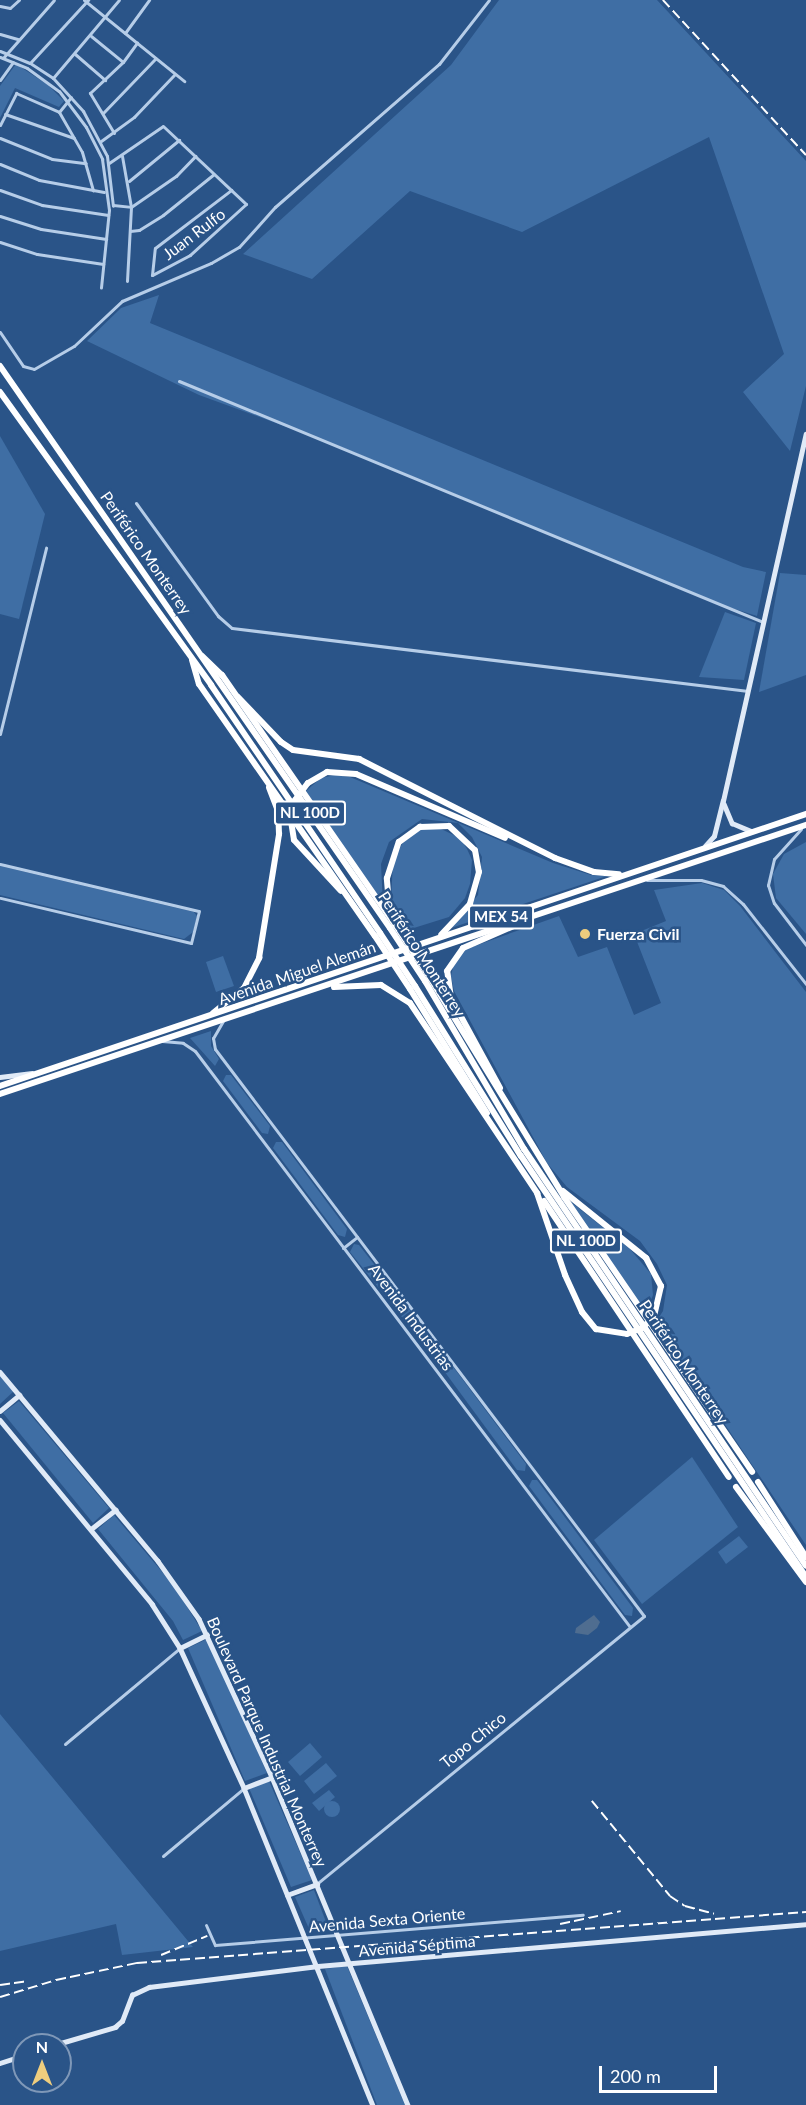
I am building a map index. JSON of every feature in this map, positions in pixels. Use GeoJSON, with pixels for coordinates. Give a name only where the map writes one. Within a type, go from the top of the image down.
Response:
{"type":"FeatureCollection","features":[{"type":"Feature","properties":{"kind":"highway","name":"Periférico Monterrey"},"geometry":{"type":"LineString","coordinates":[[0,366],[199,654],[392,925],[428,980],[530,1158],[806,1566]]}},
{"type":"Feature","properties":{"kind":"highway","name":"Periférico Monterrey"},"geometry":{"type":"LineString","coordinates":[[0,392],[192,660],[378,934],[521,1156],[806,1577]]}},
{"type":"Feature","properties":{"kind":"highway"},"geometry":{"type":"LineString","coordinates":[[199,654],[218,670],[238,698],[392,925]]}},
{"type":"Feature","properties":{"kind":"highway"},"geometry":{"type":"LineString","coordinates":[[192,660],[199,684],[354,905]]}},
{"type":"Feature","properties":{"kind":"highway"},"geometry":{"type":"LineString","coordinates":[[238,698],[288,747],[309,754],[350,756],[375,765],[515,840]]}},
{"type":"Feature","properties":{"kind":"highway"},"geometry":{"type":"LineString","coordinates":[[196,1022],[238,994],[259,958],[279,819],[273,796],[255,764]]}},
{"type":"Feature","properties":{"kind":"highway"},"geometry":{"type":"LineString","coordinates":[[378,934],[294,840],[291,821],[295,800],[309,783],[327,772],[356,774],[586,870],[628,873]]}},
{"type":"Feature","properties":{"kind":"highway","name":"Avenida Miguel Alemán"},"geometry":{"type":"LineString","coordinates":[[0,1085],[196,1022],[806,814]]}},
{"type":"Feature","properties":{"kind":"highway","name":"Avenida Miguel Alemán"},"geometry":{"type":"LineString","coordinates":[[0,1094],[806,825]]}},
{"type":"Feature","properties":{"kind":"highway"},"geometry":{"type":"LineString","coordinates":[[392,925],[387,878],[399,843],[420,827],[449,826],[475,850],[479,872],[474,894],[464,912],[436,939]]}},
{"type":"Feature","properties":{"kind":"highway"},"geometry":{"type":"LineString","coordinates":[[516,1121],[451,998],[446,978],[450,964],[463,948],[513,929],[528,918]]}},
{"type":"Feature","properties":{"kind":"highway"},"geometry":{"type":"LineString","coordinates":[[428,980],[553,1179],[752,1472]]}},
{"type":"Feature","properties":{"kind":"highway"},"geometry":{"type":"LineString","coordinates":[[327,986],[374,984],[405,998],[729,1478]]}},
{"type":"Feature","properties":{"kind":"highway"},"geometry":{"type":"LineString","coordinates":[[413,988],[507,1147]]}},
{"type":"Feature","properties":{"kind":"highway"},"geometry":{"type":"LineString","coordinates":[[0,1099],[9,1091]]}},
{"type":"Feature","properties":{"kind":"highway"},"geometry":{"type":"LineString","coordinates":[[537,1193],[582,1312],[597,1329],[627,1334],[642,1328],[654,1317],[661,1286],[646,1258],[553,1179]]}},
{"type":"Feature","properties":{"kind":"highway"},"geometry":{"type":"LineString","coordinates":[[758,1482],[806,1557]]}},
{"type":"Feature","properties":{"kind":"highway"},"geometry":{"type":"LineString","coordinates":[[736,1487],[806,1582]]}},
{"type":"Feature","properties":{"kind":"street"},"geometry":{"type":"LineString","coordinates":[[0,6],[9,8],[19,0]]}},
{"type":"Feature","properties":{"kind":"street"},"geometry":{"type":"LineString","coordinates":[[2,57],[54,0]]}},
{"type":"Feature","properties":{"kind":"street"},"geometry":{"type":"LineString","coordinates":[[53,78],[91,36],[119,0]]}},
{"type":"Feature","properties":{"kind":"street"},"geometry":{"type":"LineString","coordinates":[[125,33],[149,0]]}},
{"type":"Feature","properties":{"kind":"street"},"geometry":{"type":"LineString","coordinates":[[0,332],[23,366],[34,369],[74,346],[122,301],[212,263],[239,247],[275,207],[439,64],[489,0]]}},
{"type":"Feature","properties":{"kind":"street"},"geometry":{"type":"LineString","coordinates":[[27,68],[86,1],[184,81]]}},
{"type":"Feature","properties":{"kind":"street"},"geometry":{"type":"LineString","coordinates":[[0,34],[18,39]]}},
{"type":"Feature","properties":{"kind":"street"},"geometry":{"type":"LineString","coordinates":[[91,36],[123,62]]}},
{"type":"Feature","properties":{"kind":"street"},"geometry":{"type":"LineString","coordinates":[[114,133],[90,92],[123,62],[137,43]]}},
{"type":"Feature","properties":{"kind":"street"},"geometry":{"type":"LineString","coordinates":[[0,51],[30,63],[53,78],[71,97],[101,141],[110,163],[113,206]]}},
{"type":"Feature","properties":{"kind":"street"},"geometry":{"type":"LineString","coordinates":[[75,54],[105,80]]}},
{"type":"Feature","properties":{"kind":"street"},"geometry":{"type":"LineString","coordinates":[[0,80],[17,56]]}},
{"type":"Feature","properties":{"kind":"street"},"geometry":{"type":"LineString","coordinates":[[2,57],[27,68],[68,101],[102,159],[109,207],[101,288]]}},
{"type":"Feature","properties":{"kind":"street"},"geometry":{"type":"LineString","coordinates":[[103,112],[156,58]]}},
{"type":"Feature","properties":{"kind":"street"},"geometry":{"type":"LineString","coordinates":[[101,141],[114,133],[175,74]]}},
{"type":"Feature","properties":{"kind":"street"},"geometry":{"type":"LineString","coordinates":[[0,125],[18,93],[59,112],[86,163],[93,190]]}},
{"type":"Feature","properties":{"kind":"street"},"geometry":{"type":"LineString","coordinates":[[59,112],[71,97]]}},
{"type":"Feature","properties":{"kind":"street"},"geometry":{"type":"LineString","coordinates":[[5,114],[74,138]]}},
{"type":"Feature","properties":{"kind":"street"},"geometry":{"type":"LineString","coordinates":[[110,163],[159,127],[165,127],[231,190]]}},
{"type":"Feature","properties":{"kind":"street"},"geometry":{"type":"LineString","coordinates":[[0,138],[52,159],[86,163]]}},
{"type":"Feature","properties":{"kind":"street"},"geometry":{"type":"LineString","coordinates":[[128,181],[179,140]]}},
{"type":"Feature","properties":{"kind":"street"},"geometry":{"type":"LineString","coordinates":[[122,156],[128,181],[130,207],[126,281]]}},
{"type":"Feature","properties":{"kind":"street"},"geometry":{"type":"LineString","coordinates":[[109,207],[130,207],[176,176],[195,156]]}},
{"type":"Feature","properties":{"kind":"street"},"geometry":{"type":"LineString","coordinates":[[0,164],[39,180],[104,192]]}},
{"type":"Feature","properties":{"kind":"street"},"geometry":{"type":"LineString","coordinates":[[130,231],[164,215],[214,174]]}},
{"type":"Feature","properties":{"kind":"street"},"geometry":{"type":"LineString","coordinates":[[0,190],[42,205],[108,215]]}},
{"type":"Feature","properties":{"kind":"street","name":"Juan Rulfo"},"geometry":{"type":"LineString","coordinates":[[231,190],[246,204],[225,228],[165,271],[151,274],[155,248],[231,190]]}},
{"type":"Feature","properties":{"kind":"street"},"geometry":{"type":"LineString","coordinates":[[0,216],[41,229],[106,239]]}},
{"type":"Feature","properties":{"kind":"street"},"geometry":{"type":"LineString","coordinates":[[0,242],[37,254],[104,264]]}},
{"type":"Feature","properties":{"kind":"street"},"geometry":{"type":"LineString","coordinates":[[179,381],[764,622]]}},
{"type":"Feature","properties":{"kind":"street"},"geometry":{"type":"LineString","coordinates":[[702,848],[714,836],[723,801],[806,434]]}},
{"type":"Feature","properties":{"kind":"street"},"geometry":{"type":"LineString","coordinates":[[136,503],[218,616],[232,628],[748,691]]}},
{"type":"Feature","properties":{"kind":"street"},"geometry":{"type":"LineString","coordinates":[[0,734],[46,548]]}},
{"type":"Feature","properties":{"kind":"street"},"geometry":{"type":"LineString","coordinates":[[723,801],[732,823],[751,831]]}},
{"type":"Feature","properties":{"kind":"street"},"geometry":{"type":"LineString","coordinates":[[806,825],[774,859],[768,885],[774,903],[806,945]]}},
{"type":"Feature","properties":{"kind":"street"},"geometry":{"type":"LineString","coordinates":[[0,864],[199,911],[191,943],[0,898]]}},
{"type":"Feature","properties":{"kind":"street"},"geometry":{"type":"LineString","coordinates":[[645,880],[701,880],[723,886],[743,904],[806,984]]}},
{"type":"Feature","properties":{"kind":"street","name":"Avenida Industrias"},"geometry":{"type":"LineString","coordinates":[[223,1020],[213,1038],[215,1049],[644,1616]]}},
{"type":"Feature","properties":{"kind":"street","name":"Avenida Industrias"},"geometry":{"type":"LineString","coordinates":[[160,1041],[183,1043],[195,1051],[630,1627]]}},
{"type":"Feature","properties":{"kind":"street"},"geometry":{"type":"LineString","coordinates":[[0,1077],[40,1073]]}},
{"type":"Feature","properties":{"kind":"street"},"geometry":{"type":"LineString","coordinates":[[343,1248],[357,1237]]}},
{"type":"Feature","properties":{"kind":"street","name":"Boulevard Parque Industrial Monterrey"},"geometry":{"type":"LineString","coordinates":[[0,1372],[183,1593],[207,1635],[272,1777],[408,2105]]}},
{"type":"Feature","properties":{"kind":"street"},"geometry":{"type":"LineString","coordinates":[[0,1411],[19,1395]]}},
{"type":"Feature","properties":{"kind":"street"},"geometry":{"type":"LineString","coordinates":[[0,1420],[152,1604],[180,1648],[244,1788],[373,2105]]}},
{"type":"Feature","properties":{"kind":"street"},"geometry":{"type":"LineString","coordinates":[[91,1529],[115,1510]]}},
{"type":"Feature","properties":{"kind":"street","name":"Topo Chico"},"geometry":{"type":"LineString","coordinates":[[317,1884],[644,1616]]}},
{"type":"Feature","properties":{"kind":"street"},"geometry":{"type":"LineString","coordinates":[[65,1744],[180,1648],[207,1635]]}},
{"type":"Feature","properties":{"kind":"street"},"geometry":{"type":"LineString","coordinates":[[163,1856],[244,1788],[272,1777]]}},
{"type":"Feature","properties":{"kind":"street"},"geometry":{"type":"LineString","coordinates":[[287,1895],[317,1884]]}},
{"type":"Feature","properties":{"kind":"street","name":"Avenida Sexta Oriente"},"geometry":{"type":"LineString","coordinates":[[206,1925],[214,1945],[583,1916]]}},
{"type":"Feature","properties":{"kind":"street","name":"Avenida Séptima"},"geometry":{"type":"LineString","coordinates":[[72,2040],[115,2027],[122,2021],[132,1995],[149,1987],[318,1966],[806,1924]]}},
{"type":"Feature","properties":{"kind":"shaded area"},"geometry":{"type":"Polygon","coordinates":[[[499,0],[657,0],[806,161],[806,386],[790,451],[743,392],[784,354],[709,137],[522,232],[410,191],[312,279],[243,254],[451,65],[499,0]]]}},
{"type":"Feature","properties":{"kind":"shaded area"},"geometry":{"type":"Polygon","coordinates":[[[16,64],[48,85],[64,101],[59,107],[15,88],[0,118],[0,86],[16,64]]]}},
{"type":"Feature","properties":{"kind":"shaded area"},"geometry":{"type":"Polygon","coordinates":[[[159,295],[150,323],[743,567],[766,572],[757,616],[722,605],[339,446],[199,395],[87,341],[121,308],[159,295]]]}},
{"type":"Feature","properties":{"kind":"shaded area"},"geometry":{"type":"Polygon","coordinates":[[[0,436],[45,514],[19,619],[0,614],[0,436]]]}},
{"type":"Feature","properties":{"kind":"shaded area"},"geometry":{"type":"Polygon","coordinates":[[[780,573],[806,575],[806,675],[759,692],[780,573]]]}},
{"type":"Feature","properties":{"kind":"shaded area"},"geometry":{"type":"Polygon","coordinates":[[[725,612],[756,623],[744,680],[699,677],[725,612]]]}},
{"type":"Feature","properties":{"kind":"shaded area"},"geometry":{"type":"Polygon","coordinates":[[[335,775],[350,777],[553,863],[591,875],[607,876],[451,928],[478,895],[482,857],[472,837],[458,823],[422,819],[389,842],[381,864],[383,905],[306,791],[321,778],[335,775]]]}},
{"type":"Feature","properties":{"kind":"shaded area"},"geometry":{"type":"Polygon","coordinates":[[[439,828],[460,838],[472,860],[470,884],[465,898],[449,917],[401,932],[391,902],[393,860],[405,839],[420,830],[439,828]]]}},
{"type":"Feature","properties":{"kind":"shaded area"},"geometry":{"type":"Polygon","coordinates":[[[806,842],[806,934],[776,898],[773,874],[784,854],[806,842]]]}},
{"type":"Feature","properties":{"kind":"shaded area"},"geometry":{"type":"Polygon","coordinates":[[[0,866],[194,912],[197,916],[193,932],[184,939],[0,895],[0,866]]]}},
{"type":"Feature","properties":{"kind":"shaded area"},"geometry":{"type":"Polygon","coordinates":[[[702,883],[724,890],[740,906],[806,992],[806,1545],[656,1322],[663,1311],[667,1285],[657,1264],[640,1241],[567,1187],[547,1163],[454,991],[451,976],[454,963],[466,949],[559,916],[578,957],[607,947],[634,1015],[661,1003],[634,934],[666,921],[654,890],[702,883]]]}},
{"type":"Feature","properties":{"kind":"shaded area"},"geometry":{"type":"Polygon","coordinates":[[[223,956],[234,986],[216,992],[206,962],[223,956]]]}},
{"type":"Feature","properties":{"kind":"shaded area"},"geometry":{"type":"Polygon","coordinates":[[[211,1031],[211,1046],[219,1059],[215,1066],[190,1038],[211,1031]]]}},
{"type":"Feature","properties":{"kind":"shaded area"},"geometry":{"type":"Polygon","coordinates":[[[226,1075],[231,1075],[270,1126],[268,1134],[262,1133],[223,1081],[226,1075]]]}},
{"type":"Feature","properties":{"kind":"shaded area"},"geometry":{"type":"Polygon","coordinates":[[[276,1142],[282,1142],[347,1229],[345,1237],[338,1235],[273,1148],[276,1142]]]}},
{"type":"Feature","properties":{"kind":"shaded area"},"geometry":{"type":"Polygon","coordinates":[[[566,1198],[630,1249],[651,1274],[653,1295],[646,1313],[566,1198]]]}},
{"type":"Feature","properties":{"kind":"shaded area"},"geometry":{"type":"Polygon","coordinates":[[[354,1244],[359,1245],[417,1319],[417,1327],[409,1326],[350,1252],[354,1244]]]}},
{"type":"Feature","properties":{"kind":"shaded area"},"geometry":{"type":"Polygon","coordinates":[[[424,1335],[430,1336],[526,1464],[525,1471],[517,1470],[422,1341],[424,1335]]]}},
{"type":"Feature","properties":{"kind":"shaded area"},"geometry":{"type":"Polygon","coordinates":[[[0,1375],[14,1391],[0,1404],[0,1375]]]}},
{"type":"Feature","properties":{"kind":"shaded area"},"geometry":{"type":"Polygon","coordinates":[[[19,1401],[109,1508],[93,1523],[3,1413],[19,1401]]]}},
{"type":"Feature","properties":{"kind":"shaded area"},"geometry":{"type":"Polygon","coordinates":[[[692,1457],[738,1527],[642,1604],[594,1540],[692,1457]]]}},
{"type":"Feature","properties":{"kind":"shaded area"},"geometry":{"type":"Polygon","coordinates":[[[532,1480],[537,1480],[633,1608],[632,1616],[625,1615],[529,1486],[532,1480]]]}},
{"type":"Feature","properties":{"kind":"shaded area"},"geometry":{"type":"Polygon","coordinates":[[[114,1515],[174,1586],[202,1631],[183,1640],[173,1621],[98,1529],[114,1515]]]}},
{"type":"Feature","properties":{"kind":"shaded area"},"geometry":{"type":"Polygon","coordinates":[[[739,1536],[748,1547],[726,1564],[718,1552],[739,1536]]]}},
{"type":"Feature","properties":{"kind":"shaded area"},"geometry":{"type":"Polygon","coordinates":[[[594,1615],[600,1622],[597,1628],[588,1635],[575,1633],[576,1628],[594,1615]]]}},
{"type":"Feature","properties":{"kind":"shaded area"},"geometry":{"type":"Polygon","coordinates":[[[207,1639],[267,1773],[245,1781],[188,1648],[207,1639]]]}},
{"type":"Feature","properties":{"kind":"shaded area"},"geometry":{"type":"Polygon","coordinates":[[[0,1714],[193,1947],[122,1955],[116,1924],[0,1951],[0,1714]]]}},
{"type":"Feature","properties":{"kind":"shaded area"},"geometry":{"type":"Polygon","coordinates":[[[310,1743],[322,1757],[300,1776],[288,1762],[310,1743]]]}},
{"type":"Feature","properties":{"kind":"shaded area"},"geometry":{"type":"Polygon","coordinates":[[[326,1763],[337,1776],[314,1794],[304,1781],[326,1763]]]}},
{"type":"Feature","properties":{"kind":"shaded area"},"geometry":{"type":"Polygon","coordinates":[[[269,1781],[312,1880],[291,1887],[249,1788],[269,1781]]]}},
{"type":"Feature","properties":{"kind":"shaded area"},"geometry":{"type":"Polygon","coordinates":[[[329,1790],[335,1797],[319,1811],[312,1803],[329,1790]]]}},
{"type":"Feature","properties":{"kind":"shaded area"},"geometry":{"type":"Polygon","coordinates":[[[332,1801],[340,1809],[332,1817],[324,1809],[332,1801]]]}},
{"type":"Feature","properties":{"kind":"shaded area"},"geometry":{"type":"Polygon","coordinates":[[[314,1890],[329,1930],[310,1931],[295,1897],[314,1890]]]}},
{"type":"Feature","properties":{"kind":"shaded area"},"geometry":{"type":"Polygon","coordinates":[[[347,1966],[405,2105],[377,2105],[325,1969],[347,1966]]]}},
{"type":"Feature","properties":{"kind":"railway"},"geometry":{"type":"LineString","coordinates":[[663,0],[806,155]]}},
{"type":"Feature","properties":{"kind":"railway"},"geometry":{"type":"LineString","coordinates":[[592,1801],[670,1896],[685,1906],[714,1914]]}},
{"type":"Feature","properties":{"kind":"railway"},"geometry":{"type":"LineString","coordinates":[[560,1924],[621,1911]]}},
{"type":"Feature","properties":{"kind":"railway"},"geometry":{"type":"LineString","coordinates":[[0,1997],[56,1980],[137,1963],[806,1912]]}},
{"type":"Feature","properties":{"kind":"railway"},"geometry":{"type":"LineString","coordinates":[[161,1955],[207,1936]]}},
{"type":"Feature","properties":{"kind":"railway"},"geometry":{"type":"LineString","coordinates":[[0,1985],[27,1981]]}},
{"type":"Feature","properties":{"kind":"place","name":"Fuerza Civil"},"geometry":{"type":"Point","coordinates":[585,934]}}]}
